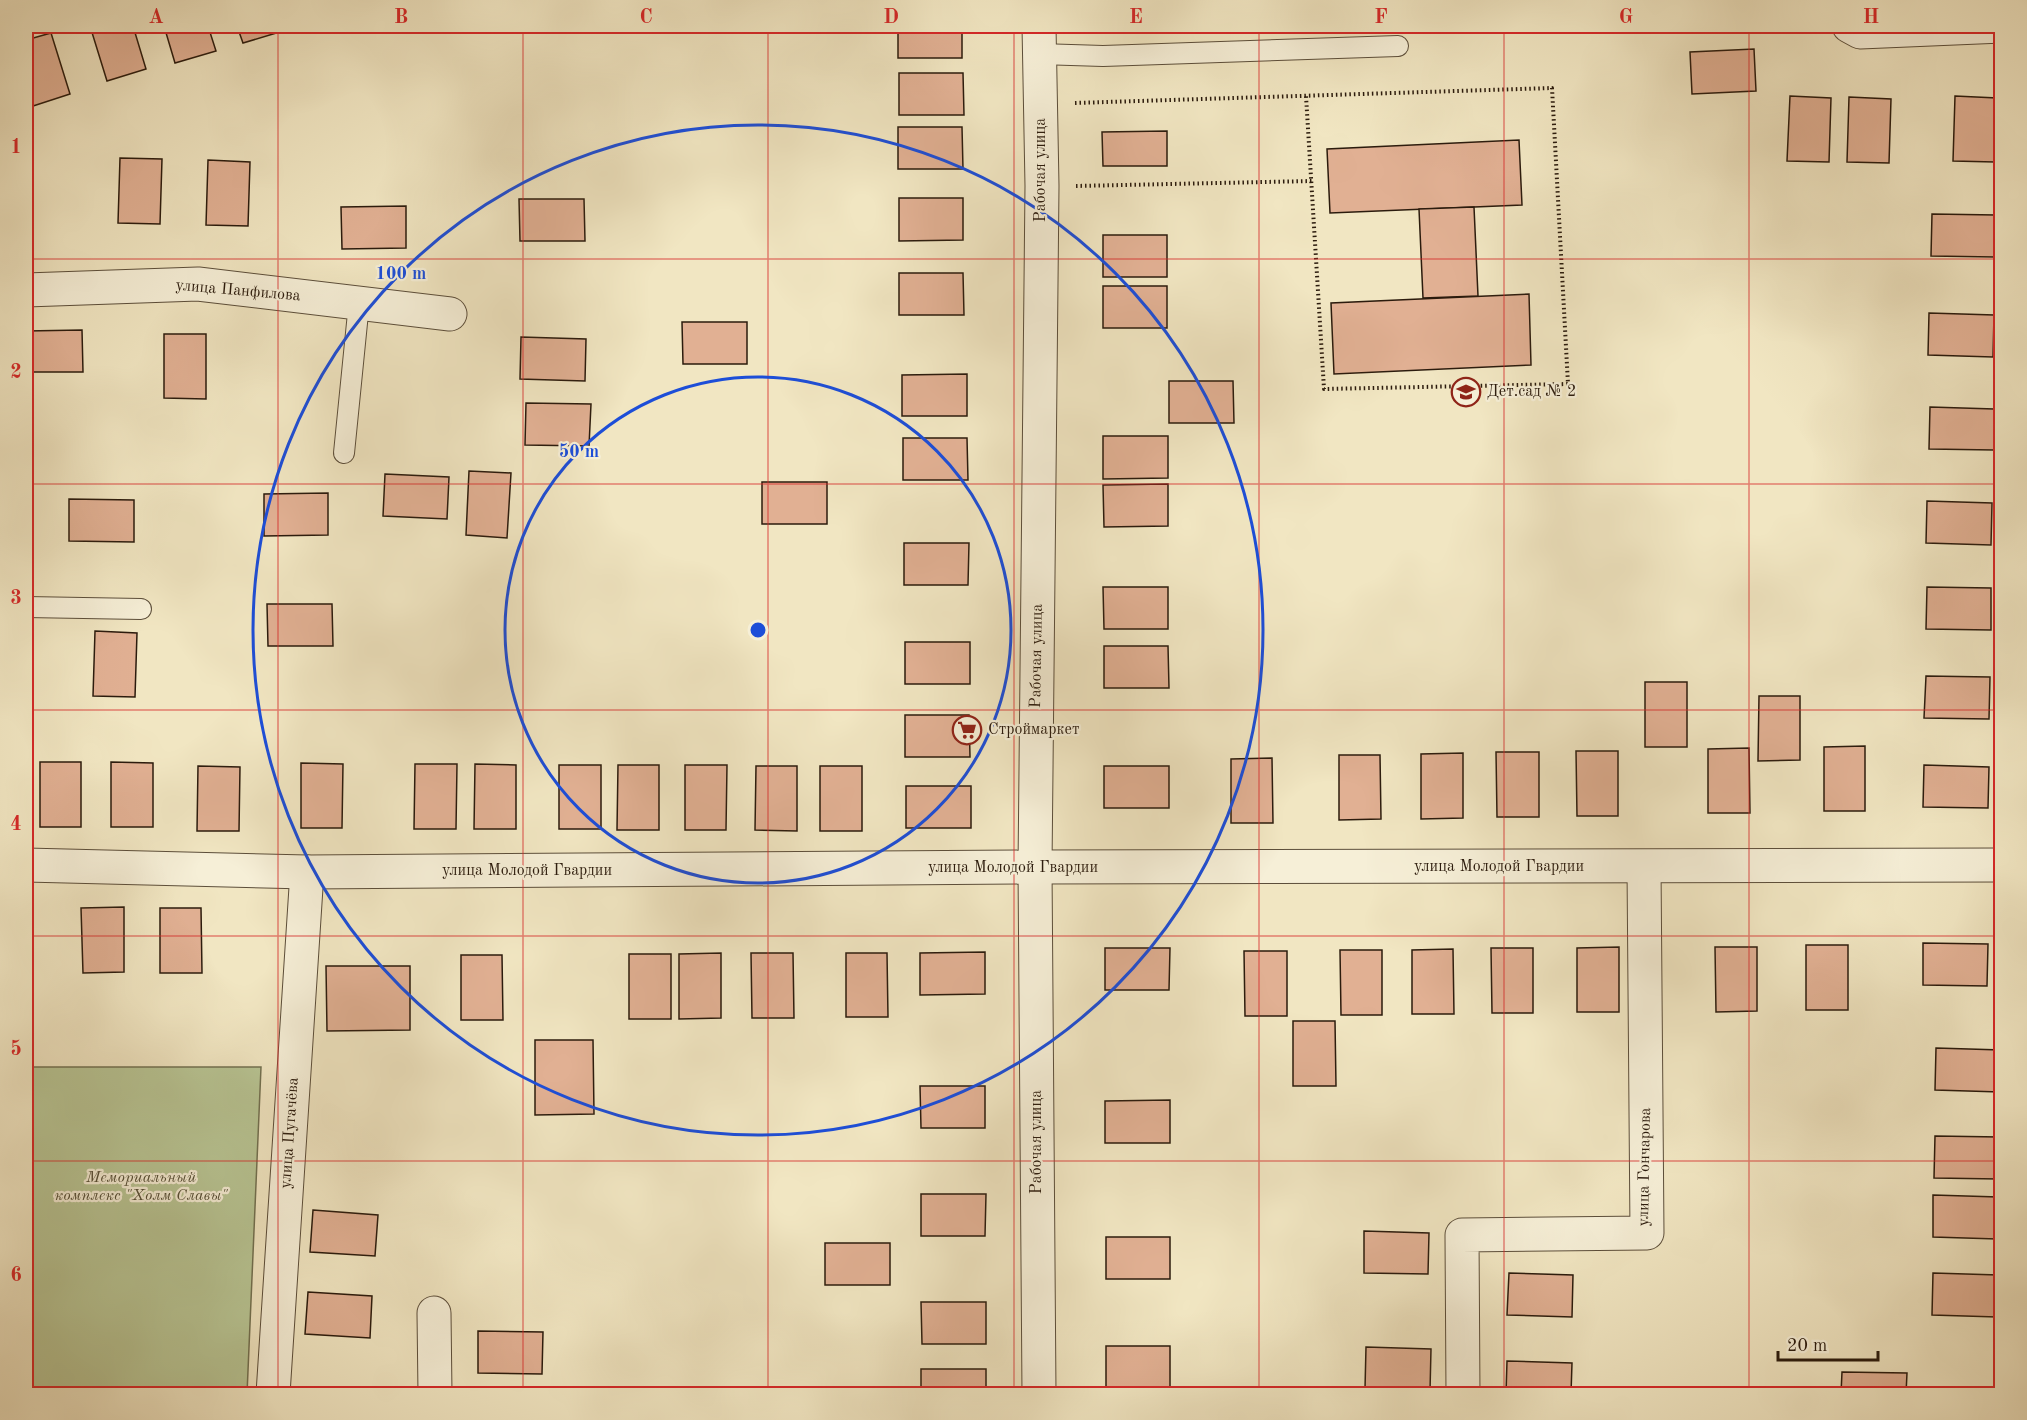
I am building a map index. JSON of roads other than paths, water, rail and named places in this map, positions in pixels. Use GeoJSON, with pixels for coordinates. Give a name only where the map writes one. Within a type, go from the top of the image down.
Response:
{"type":"FeatureCollection","features":[{"type":"Feature","properties":{"kind":"street"},"geometry":{"type":"LineString","coordinates":[[1849,26],[1860,32],[2001,26]]}},
{"type":"Feature","properties":{"kind":"street","name":"Рабочая улица"},"geometry":{"type":"LineString","coordinates":[[1039,40],[1042,186],[1035,867],[1039,1395]]}},
{"type":"Feature","properties":{"kind":"street","name":"улица Панфилова"},"geometry":{"type":"LineString","coordinates":[[26,290],[198,284],[450,314]]}},
{"type":"Feature","properties":{"kind":"street","name":"улица Молодой Гвардии"},"geometry":{"type":"LineString","coordinates":[[26,866],[307,872],[1035,867],[2001,865]]}},
{"type":"Feature","properties":{"kind":"street","name":"улица Гончарова"},"geometry":{"type":"LineString","coordinates":[[1463,1395],[1462,1235],[1647,1233],[1644,867]]}},
{"type":"Feature","properties":{"kind":"street","name":"улица Пугачёва"},"geometry":{"type":"LineString","coordinates":[[273,1395],[307,872]]}},
{"type":"Feature","properties":{"kind":"street"},"geometry":{"type":"LineString","coordinates":[[434,1313],[435,1395]]}},
{"type":"Feature","properties":{"kind":"lane"},"geometry":{"type":"LineString","coordinates":[[1039,40],[1103,56],[1398,46]]}},
{"type":"Feature","properties":{"kind":"lane"},"geometry":{"type":"LineString","coordinates":[[344,453],[359,303]]}},
{"type":"Feature","properties":{"kind":"lane"},"geometry":{"type":"LineString","coordinates":[[26,607],[141,609]]}},
{"type":"Feature","properties":{"kind":"place","name":"Дет.сад № 2"},"geometry":{"type":"Point","coordinates":[1466,392]}},
{"type":"Feature","properties":{"kind":"place","name":"Строймаркет"},"geometry":{"type":"Point","coordinates":[967,730]}},
{"type":"Feature","properties":{"kind":"park label","name":"Мемориальный комплекс \"Холм Славы\""},"geometry":{"type":"Point","coordinates":[141,1187]}}]}
